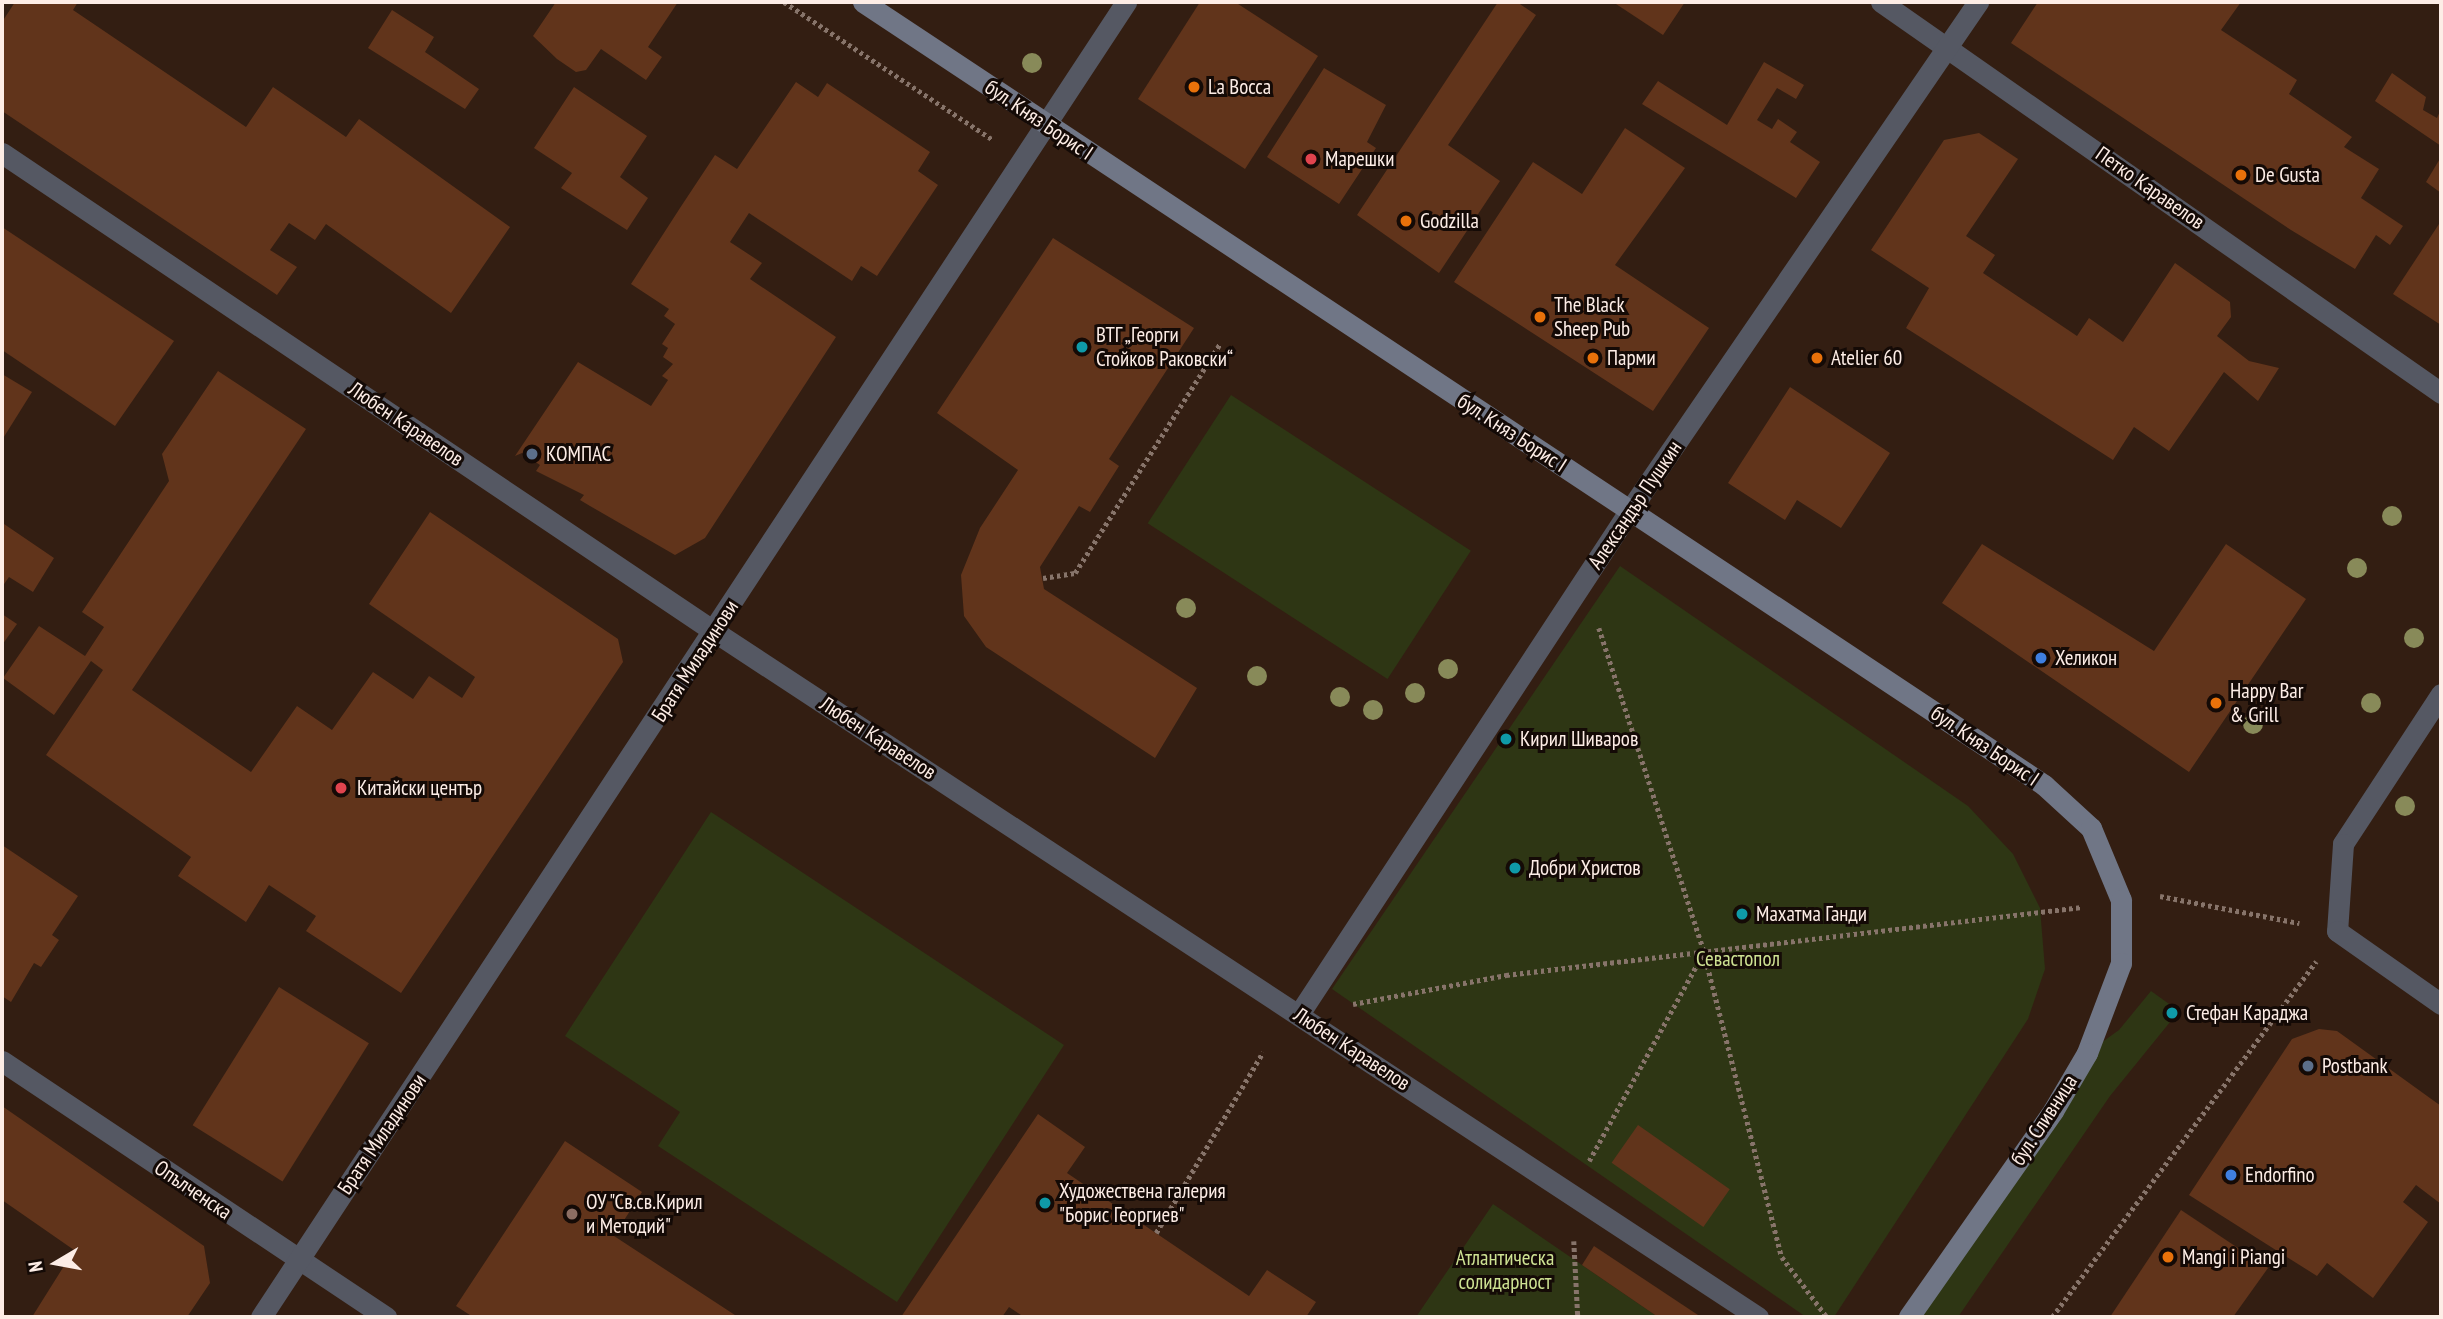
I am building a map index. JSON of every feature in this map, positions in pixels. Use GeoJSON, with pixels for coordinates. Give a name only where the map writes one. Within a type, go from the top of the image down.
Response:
{"type":"FeatureCollection","features":[{"type":"Feature","properties":{"kind":"main road","name":"бул. Княз Борис I"},"geometry":{"type":"LineString","coordinates":[[863,2],[2044,785],[2091,828],[2121,900]]}},
{"type":"Feature","properties":{"kind":"main road","name":"бул. Сливница"},"geometry":{"type":"LineString","coordinates":[[1909,1317],[2087,1053],[2121,963],[2121,900]]}},
{"type":"Feature","properties":{"kind":"street","name":"Братя Миладинови"},"geometry":{"type":"LineString","coordinates":[[261,1317],[715,632],[1126,2]]}},
{"type":"Feature","properties":{"kind":"street","name":"Петко Каравелов"},"geometry":{"type":"LineString","coordinates":[[1881,2],[1948,46],[2441,393]]}},
{"type":"Feature","properties":{"kind":"street","name":"Александър Пушкин"},"geometry":{"type":"LineString","coordinates":[[1299,1014],[1582,587],[1630,510],[1978,2]]}},
{"type":"Feature","properties":{"kind":"street","name":"Любен Каравелов"},"geometry":{"type":"LineString","coordinates":[[2,153],[715,632],[1571,1190],[1758,1317]]}},
{"type":"Feature","properties":{"kind":"street"},"geometry":{"type":"LineString","coordinates":[[2441,694],[2343,844],[2337,931],[2441,1004]]}},
{"type":"Feature","properties":{"kind":"street","name":"Опълченска"},"geometry":{"type":"LineString","coordinates":[[2,1060],[298,1261],[386,1317]]}},
{"type":"Feature","properties":{"kind":"path"},"geometry":{"type":"LineString","coordinates":[[784,2],[1022,159]]}},
{"type":"Feature","properties":{"kind":"path"},"geometry":{"type":"LineString","coordinates":[[1042,578],[1075,573],[1220,344]]}},
{"type":"Feature","properties":{"kind":"path"},"geometry":{"type":"LineString","coordinates":[[1582,587],[1704,952],[1782,1257],[1827,1317]]}},
{"type":"Feature","properties":{"kind":"path"},"geometry":{"type":"LineString","coordinates":[[1299,1014],[1506,975],[2027,917],[2121,900],[2168,895],[2337,931],[2052,1317]]}},
{"type":"Feature","properties":{"kind":"path"},"geometry":{"type":"LineString","coordinates":[[1578,1317],[1571,1190],[1704,952]]}},
{"type":"Feature","properties":{"kind":"path"},"geometry":{"type":"LineString","coordinates":[[1156,1233],[1263,1052]]}},
{"type":"Feature","properties":{"kind":"green space"},"geometry":{"type":"Polygon","coordinates":[[[1231,395],[1471,551],[1388,679],[1148,523],[1231,395]]]}},
{"type":"Feature","properties":{"kind":"green space","name":"Севастопол"},"geometry":{"type":"Polygon","coordinates":[[[1620,566],[1968,806],[2013,854],[2040,908],[2045,969],[2028,1019],[1834,1317],[1806,1317],[1332,989],[1620,566]]]}},
{"type":"Feature","properties":{"kind":"green space"},"geometry":{"type":"Polygon","coordinates":[[[711,812],[1064,1045],[897,1302],[658,1146],[680,1112],[565,1036],[711,812]]]}},
{"type":"Feature","properties":{"kind":"green space"},"geometry":{"type":"Polygon","coordinates":[[[2151,991],[2179,1011],[2110,1096],[1958,1317],[1908,1317],[2087,1053],[2119,1030],[2151,991]]]}},
{"type":"Feature","properties":{"kind":"green space","name":"Атлантическа солидарност"},"geometry":{"type":"Polygon","coordinates":[[[1493,1204],[1582,1265],[1658,1317],[1416,1317],[1493,1204]]]}},
{"type":"Feature","properties":{"kind":"building"},"geometry":{"type":"Polygon","coordinates":[[[15,2],[78,2],[73,10],[246,127],[273,87],[346,137],[359,119],[510,227],[451,313],[326,224],[315,240],[289,223],[270,250],[297,267],[277,295],[2,111],[2,22],[15,2]]]}},
{"type":"Feature","properties":{"kind":"building"},"geometry":{"type":"Polygon","coordinates":[[[556,2],[678,2],[648,47],[662,57],[646,80],[601,49],[586,70],[576,72],[557,59],[533,36],[556,2]]]}},
{"type":"Feature","properties":{"kind":"building"},"geometry":{"type":"Polygon","coordinates":[[[1200,2],[1235,2],[1318,56],[1245,169],[1138,99],[1200,2]]]}},
{"type":"Feature","properties":{"kind":"building"},"geometry":{"type":"Polygon","coordinates":[[[1498,2],[1517,2],[1536,15],[1448,145],[1500,181],[1439,273],[1357,215],[1498,2]]]}},
{"type":"Feature","properties":{"kind":"building"},"geometry":{"type":"Polygon","coordinates":[[[1613,2],[1685,2],[1663,35],[1613,2]]]}},
{"type":"Feature","properties":{"kind":"building"},"geometry":{"type":"Polygon","coordinates":[[[2038,2],[2241,2],[2221,30],[2297,80],[2289,94],[2352,137],[2344,147],[2379,169],[2361,198],[2403,226],[2390,245],[2376,235],[2355,269],[2291,230],[2011,43],[2038,2]]]}},
{"type":"Feature","properties":{"kind":"building"},"geometry":{"type":"Polygon","coordinates":[[[392,10],[434,37],[425,52],[479,89],[465,109],[368,48],[392,10]]]}},
{"type":"Feature","properties":{"kind":"building"},"geometry":{"type":"Polygon","coordinates":[[[1764,62],[1804,85],[1796,99],[1777,88],[1757,120],[1772,129],[1778,119],[1797,132],[1790,142],[1820,162],[1796,198],[1642,104],[1658,81],[1727,125],[1764,62]]]}},
{"type":"Feature","properties":{"kind":"building"},"geometry":{"type":"Polygon","coordinates":[[[1324,68],[1386,105],[1367,142],[1376,148],[1339,204],[1267,157],[1324,68]]]}},
{"type":"Feature","properties":{"kind":"building"},"geometry":{"type":"Polygon","coordinates":[[[2392,73],[2426,97],[2423,110],[2437,118],[2441,109],[2441,146],[2375,101],[2392,73]]]}},
{"type":"Feature","properties":{"kind":"building"},"geometry":{"type":"Polygon","coordinates":[[[796,82],[818,97],[827,83],[930,152],[918,171],[938,185],[877,276],[861,266],[852,281],[749,213],[730,242],[762,263],[750,279],[836,337],[705,538],[675,555],[580,500],[584,495],[536,471],[540,465],[522,453],[515,456],[578,362],[651,406],[668,380],[662,376],[673,364],[663,357],[668,348],[662,344],[675,324],[664,316],[669,309],[631,284],[715,155],[737,169],[796,82]]]}},
{"type":"Feature","properties":{"kind":"building"},"geometry":{"type":"Polygon","coordinates":[[[574,87],[647,136],[620,177],[648,198],[627,230],[561,188],[572,173],[534,148],[574,87]]]}},
{"type":"Feature","properties":{"kind":"building"},"geometry":{"type":"Polygon","coordinates":[[[1625,128],[1685,168],[1615,265],[1709,328],[1653,411],[1454,282],[1533,162],[1582,194],[1625,128]]]}},
{"type":"Feature","properties":{"kind":"building"},"geometry":{"type":"Polygon","coordinates":[[[1979,133],[2018,159],[1966,236],[1995,255],[1983,273],[2077,336],[2089,318],[2123,342],[2175,263],[2230,302],[2231,317],[2217,336],[2249,361],[2279,368],[2258,401],[2224,372],[2169,451],[2134,427],[2113,460],[1906,328],[1929,288],[1871,250],[1944,140],[1979,133]]]}},
{"type":"Feature","properties":{"kind":"building"},"geometry":{"type":"Polygon","coordinates":[[[2441,157],[2441,193],[2426,182],[2441,157]]]}},
{"type":"Feature","properties":{"kind":"building"},"geometry":{"type":"Polygon","coordinates":[[[2441,221],[2441,325],[2393,294],[2441,221]]]}},
{"type":"Feature","properties":{"kind":"building"},"geometry":{"type":"Polygon","coordinates":[[[2,227],[174,341],[115,426],[2,350],[2,227]]]}},
{"type":"Feature","properties":{"kind":"building"},"geometry":{"type":"Polygon","coordinates":[[[1053,238],[1194,328],[1109,459],[1119,466],[1090,512],[1079,506],[1040,567],[1044,589],[1197,688],[1155,758],[986,647],[964,616],[961,575],[980,528],[1018,470],[937,413],[1053,238]]]}},
{"type":"Feature","properties":{"kind":"building"},"geometry":{"type":"Polygon","coordinates":[[[218,371],[306,429],[132,690],[251,772],[297,706],[332,730],[373,672],[413,699],[429,676],[462,698],[475,677],[369,604],[430,512],[618,639],[623,662],[401,993],[306,931],[316,916],[269,885],[246,922],[178,876],[191,857],[46,755],[103,670],[91,661],[54,715],[3,678],[39,626],[85,656],[104,627],[82,612],[169,481],[162,454],[218,371]]]}},
{"type":"Feature","properties":{"kind":"building"},"geometry":{"type":"Polygon","coordinates":[[[2,374],[32,392],[2,440],[2,374]]]}},
{"type":"Feature","properties":{"kind":"building"},"geometry":{"type":"Polygon","coordinates":[[[1790,387],[1890,453],[1841,528],[1797,500],[1785,520],[1728,483],[1790,387]]]}},
{"type":"Feature","properties":{"kind":"building"},"geometry":{"type":"Polygon","coordinates":[[[4,524],[54,558],[33,592],[9,577],[2,587],[4,524]]]}},
{"type":"Feature","properties":{"kind":"building"},"geometry":{"type":"Polygon","coordinates":[[[1982,544],[2154,651],[2226,544],[2306,599],[2189,772],[1942,603],[1982,544]]]}},
{"type":"Feature","properties":{"kind":"building"},"geometry":{"type":"Polygon","coordinates":[[[2,614],[17,624],[2,645],[2,614]]]}},
{"type":"Feature","properties":{"kind":"building"},"geometry":{"type":"Polygon","coordinates":[[[2,845],[78,896],[52,935],[59,940],[41,967],[34,963],[11,1002],[2,996],[2,845]]]}},
{"type":"Feature","properties":{"kind":"building"},"geometry":{"type":"Polygon","coordinates":[[[279,987],[369,1043],[283,1181],[193,1125],[279,987]]]}},
{"type":"Feature","properties":{"kind":"building"},"geometry":{"type":"Polygon","coordinates":[[[2319,1029],[2337,1031],[2441,1106],[2441,1204],[2416,1185],[2403,1202],[2428,1222],[2373,1298],[2327,1263],[2317,1276],[2189,1195],[2292,1039],[2319,1029]]]}},
{"type":"Feature","properties":{"kind":"building"},"geometry":{"type":"Polygon","coordinates":[[[2,1106],[204,1246],[210,1283],[187,1317],[32,1317],[74,1250],[2,1200],[2,1106]]]}},
{"type":"Feature","properties":{"kind":"building","name":"Художествена галерия \"Борис Георгиев\""},"geometry":{"type":"Polygon","coordinates":[[[1038,1114],[1085,1147],[1067,1173],[1249,1296],[1267,1270],[1316,1302],[1306,1317],[1024,1317],[1009,1307],[1002,1317],[901,1317],[1038,1114]]]}},
{"type":"Feature","properties":{"kind":"building"},"geometry":{"type":"Polygon","coordinates":[[[1638,1125],[1730,1189],[1703,1227],[1612,1163],[1638,1125]]]}},
{"type":"Feature","properties":{"kind":"building","name":"ОУ \"Св.св.Кирил и Методий\""},"geometry":{"type":"Polygon","coordinates":[[[565,1141],[642,1192],[614,1236],[738,1317],[473,1317],[456,1306],[565,1141]]]}},
{"type":"Feature","properties":{"kind":"building"},"geometry":{"type":"Polygon","coordinates":[[[2181,1210],[2268,1268],[2233,1317],[2110,1317],[2181,1210]]]}},
{"type":"Feature","properties":{"kind":"building"},"geometry":{"type":"Polygon","coordinates":[[[1594,1246],[1701,1317],[1658,1317],[1582,1265],[1594,1246]]]}},
{"type":"Feature","properties":{"kind":"place","name":"La Bocca"},"geometry":{"type":"Point","coordinates":[1194,87]}},
{"type":"Feature","properties":{"kind":"place","name":"Марешки"},"geometry":{"type":"Point","coordinates":[1311,159]}},
{"type":"Feature","properties":{"kind":"place","name":"De Gusta"},"geometry":{"type":"Point","coordinates":[2241,175]}},
{"type":"Feature","properties":{"kind":"place","name":"Godzilla"},"geometry":{"type":"Point","coordinates":[1406,221]}},
{"type":"Feature","properties":{"kind":"place","name":"The Black Sheep Pub"},"geometry":{"type":"Point","coordinates":[1540,317]}},
{"type":"Feature","properties":{"kind":"place","name":"ВТГ „Георги Стойков Раковски“"},"geometry":{"type":"Point","coordinates":[1082,347]}},
{"type":"Feature","properties":{"kind":"place","name":"Парми"},"geometry":{"type":"Point","coordinates":[1593,358]}},
{"type":"Feature","properties":{"kind":"place","name":"Atelier 60"},"geometry":{"type":"Point","coordinates":[1817,358]}},
{"type":"Feature","properties":{"kind":"place","name":"КОМПАС"},"geometry":{"type":"Point","coordinates":[532,454]}},
{"type":"Feature","properties":{"kind":"place","name":"Хеликон"},"geometry":{"type":"Point","coordinates":[2041,658]}},
{"type":"Feature","properties":{"kind":"place","name":"Happy Bar & Grill"},"geometry":{"type":"Point","coordinates":[2216,703]}},
{"type":"Feature","properties":{"kind":"place","name":"Кирил Шиваров"},"geometry":{"type":"Point","coordinates":[1506,739]}},
{"type":"Feature","properties":{"kind":"place","name":"Китайски център"},"geometry":{"type":"Point","coordinates":[341,788]}},
{"type":"Feature","properties":{"kind":"place","name":"Добри Христов"},"geometry":{"type":"Point","coordinates":[1515,868]}},
{"type":"Feature","properties":{"kind":"place","name":"Махатма Ганди"},"geometry":{"type":"Point","coordinates":[1742,914]}},
{"type":"Feature","properties":{"kind":"place","name":"Стефан Караджа"},"geometry":{"type":"Point","coordinates":[2172,1013]}},
{"type":"Feature","properties":{"kind":"place","name":"Postbank"},"geometry":{"type":"Point","coordinates":[2308,1066]}},
{"type":"Feature","properties":{"kind":"place","name":"Endorfino"},"geometry":{"type":"Point","coordinates":[2231,1175]}},
{"type":"Feature","properties":{"kind":"place","name":"Художествена галерия \"Борис Георгиев\""},"geometry":{"type":"Point","coordinates":[1045,1203]}},
{"type":"Feature","properties":{"kind":"place","name":"ОУ \"Св.св.Кирил и Методий\""},"geometry":{"type":"Point","coordinates":[572,1214]}},
{"type":"Feature","properties":{"kind":"place","name":"Mangi i Piangi"},"geometry":{"type":"Point","coordinates":[2168,1257]}}]}
